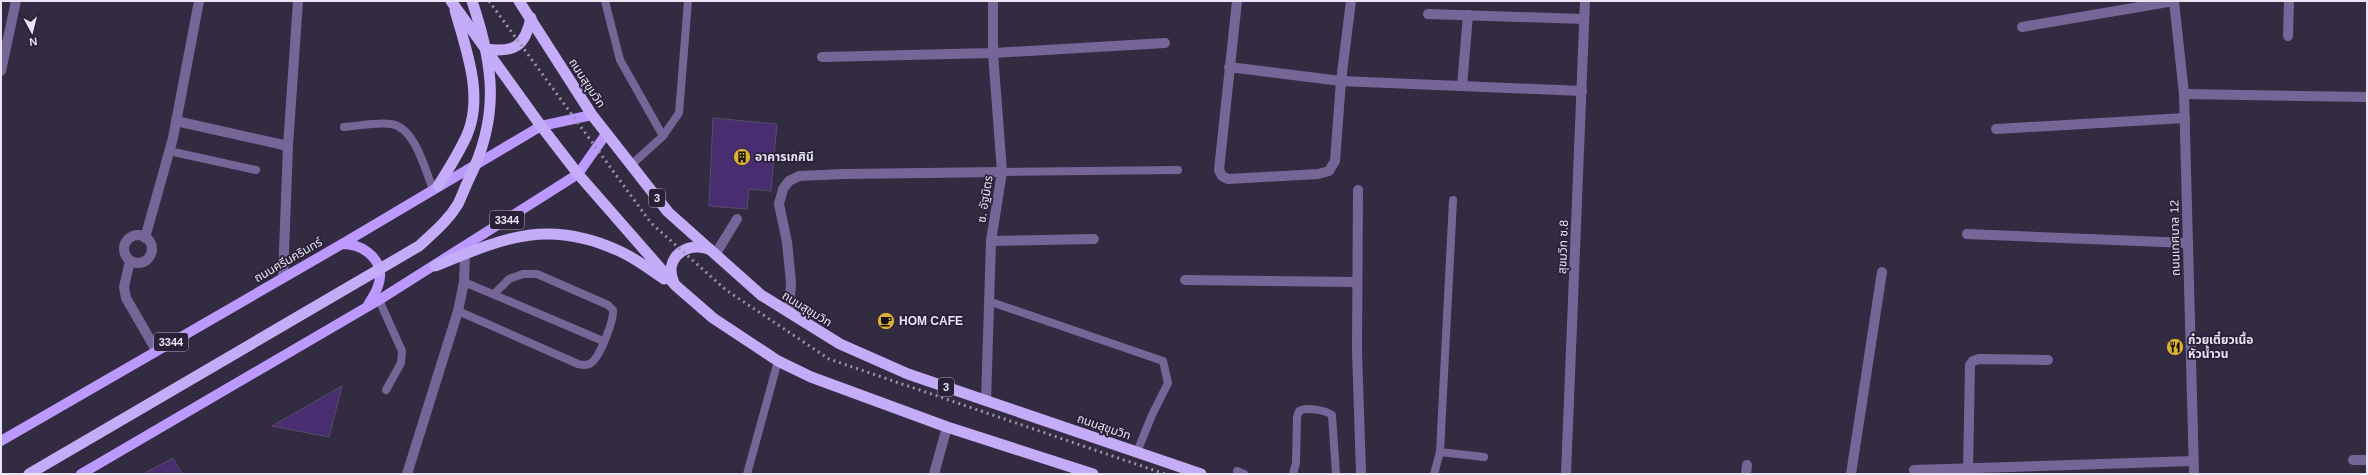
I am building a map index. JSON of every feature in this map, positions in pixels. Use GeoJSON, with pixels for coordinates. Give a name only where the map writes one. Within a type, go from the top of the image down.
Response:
{"type":"FeatureCollection","features":[{"type":"Feature","properties":{"kind":"highway"},"geometry":{"type":"LineString","coordinates":[[29,474],[419,246],[443,225],[458,204],[480,155],[488,132],[490,80],[472,1]]}},
{"type":"Feature","properties":{"kind":"highway","name":"ถนนสุขุมวิท"},"geometry":{"type":"LineString","coordinates":[[519,1],[592,115],[630,166],[668,212],[761,295],[840,344],[871,359],[986,401],[1201,474]]}},
{"type":"Feature","properties":{"kind":"highway"},"geometry":{"type":"LineString","coordinates":[[452,2],[541,126],[578,174],[675,285],[713,318],[778,361],[811,377],[947,427],[1093,474]]}},
{"type":"Feature","properties":{"kind":"highway"},"geometry":{"type":"LineString","coordinates":[[436,188],[468,134],[473,109],[474,82],[452,2]]}},
{"type":"Feature","properties":{"kind":"highway"},"geometry":{"type":"LineString","coordinates":[[486,49],[501,51],[518,47],[528,35],[531,18]]}},
{"type":"Feature","properties":{"kind":"highway"},"geometry":{"type":"LineString","coordinates":[[435,266],[496,241],[526,234],[560,234],[588,239],[618,250],[675,285]]}},
{"type":"Feature","properties":{"kind":"highway"},"geometry":{"type":"LineString","coordinates":[[675,285],[671,269],[678,254],[685,249],[701,246],[716,255]]}},
{"type":"Feature","properties":{"kind":"main road","name":"ถนนศรีนครินทร์"},"geometry":{"type":"LineString","coordinates":[[1,440],[342,244],[541,126],[592,115]]}},
{"type":"Feature","properties":{"kind":"main road","name":"3344"},"geometry":{"type":"LineString","coordinates":[[81,474],[93,470],[379,300],[435,266],[578,174],[606,134]]}},
{"type":"Feature","properties":{"kind":"main road"},"geometry":{"type":"LineString","coordinates":[[342,244],[353,244],[364,248],[372,255],[378,264],[380,274],[379,285],[367,306]]}},
{"type":"Feature","properties":{"kind":"street"},"geometry":{"type":"LineString","coordinates":[[1,71],[5,30],[16,1]]}},
{"type":"Feature","properties":{"kind":"street"},"geometry":{"type":"LineString","coordinates":[[145,238],[176,121],[200,1]]}},
{"type":"Feature","properties":{"kind":"street"},"geometry":{"type":"LineString","coordinates":[[283,278],[288,146],[298,1]]}},
{"type":"Feature","properties":{"kind":"street","name":"ซ. อัฐมิตร"},"geometry":{"type":"LineString","coordinates":[[986,401],[991,302],[992,240],[1002,172],[993,52],[993,1]]}},
{"type":"Feature","properties":{"kind":"street"},"geometry":{"type":"LineString","coordinates":[[1237,1],[1228,68],[1219,170],[1222,176],[1228,179],[1318,174],[1329,171],[1335,161],[1341,81],[1351,1]]}},
{"type":"Feature","properties":{"kind":"street","name":"สุขมวิท ซ.8"},"geometry":{"type":"LineString","coordinates":[[1566,474],[1570,405],[1585,1]]}},
{"type":"Feature","properties":{"kind":"street"},"geometry":{"type":"LineString","coordinates":[[2022,27],[2174,1]]}},
{"type":"Feature","properties":{"kind":"street","name":"ถนนเทศบาล 12"},"geometry":{"type":"LineString","coordinates":[[2174,1],[2184,94],[2194,474]]}},
{"type":"Feature","properties":{"kind":"street"},"geometry":{"type":"LineString","coordinates":[[2288,36],[2290,1]]}},
{"type":"Feature","properties":{"kind":"street"},"geometry":{"type":"LineString","coordinates":[[1428,14],[1584,19]]}},
{"type":"Feature","properties":{"kind":"street"},"geometry":{"type":"LineString","coordinates":[[1462,86],[1468,15]]}},
{"type":"Feature","properties":{"kind":"street"},"geometry":{"type":"LineString","coordinates":[[822,57],[993,52],[1165,43]]}},
{"type":"Feature","properties":{"kind":"street"},"geometry":{"type":"LineString","coordinates":[[1228,68],[1341,81],[1582,91]]}},
{"type":"Feature","properties":{"kind":"street"},"geometry":{"type":"LineString","coordinates":[[2184,94],[2367,97]]}},
{"type":"Feature","properties":{"kind":"street"},"geometry":{"type":"LineString","coordinates":[[1996,129],[2185,118]]}},
{"type":"Feature","properties":{"kind":"street"},"geometry":{"type":"LineString","coordinates":[[176,121],[288,146]]}},
{"type":"Feature","properties":{"kind":"street"},"geometry":{"type":"LineString","coordinates":[[789,313],[791,282],[787,242],[778,204],[783,189],[789,182],[799,176],[1002,172]]}},
{"type":"Feature","properties":{"kind":"street"},"geometry":{"type":"LineString","coordinates":[[1358,190],[1356,282],[1361,474]]}},
{"type":"Feature","properties":{"kind":"street"},"geometry":{"type":"LineString","coordinates":[[716,255],[737,220]]}},
{"type":"Feature","properties":{"kind":"street"},"geometry":{"type":"LineString","coordinates":[[1967,234],[2188,243]]}},
{"type":"Feature","properties":{"kind":"street"},"geometry":{"type":"LineString","coordinates":[[136,236],[145,238],[151,244],[149,257],[138,263],[130,261],[124,249],[128,240],[136,236]]}},
{"type":"Feature","properties":{"kind":"street"},"geometry":{"type":"LineString","coordinates":[[992,240],[1094,238]]}},
{"type":"Feature","properties":{"kind":"street"},"geometry":{"type":"LineString","coordinates":[[407,474],[458,311],[464,282],[465,254]]}},
{"type":"Feature","properties":{"kind":"street"},"geometry":{"type":"LineString","coordinates":[[130,261],[124,287],[126,298],[156,350]]}},
{"type":"Feature","properties":{"kind":"street"},"geometry":{"type":"LineString","coordinates":[[1851,474],[1882,272]]}},
{"type":"Feature","properties":{"kind":"street"},"geometry":{"type":"LineString","coordinates":[[1185,280],[1356,282]]}},
{"type":"Feature","properties":{"kind":"street"},"geometry":{"type":"LineString","coordinates":[[1968,469],[1970,365],[1972,360],[2048,360]]}},
{"type":"Feature","properties":{"kind":"street"},"geometry":{"type":"LineString","coordinates":[[934,474],[947,427]]}},
{"type":"Feature","properties":{"kind":"street"},"geometry":{"type":"LineString","coordinates":[[2353,460],[2367,460]]}},
{"type":"Feature","properties":{"kind":"street"},"geometry":{"type":"LineString","coordinates":[[1914,470],[1951,472],[1968,469],[2097,470],[2193,461]]}},
{"type":"Feature","properties":{"kind":"lane"},"geometry":{"type":"LineString","coordinates":[[605,1],[620,60],[663,136]]}},
{"type":"Feature","properties":{"kind":"lane"},"geometry":{"type":"LineString","coordinates":[[630,166],[663,136],[679,113],[688,1]]}},
{"type":"Feature","properties":{"kind":"lane"},"geometry":{"type":"LineString","coordinates":[[344,127],[392,124],[406,132],[415,144],[436,188]]}},
{"type":"Feature","properties":{"kind":"lane"},"geometry":{"type":"LineString","coordinates":[[169,151],[256,170]]}},
{"type":"Feature","properties":{"kind":"lane"},"geometry":{"type":"LineString","coordinates":[[1002,172],[1178,170]]}},
{"type":"Feature","properties":{"kind":"lane"},"geometry":{"type":"LineString","coordinates":[[1434,474],[1440,452],[1453,200]]}},
{"type":"Feature","properties":{"kind":"lane"},"geometry":{"type":"LineString","coordinates":[[458,311],[578,364],[591,363],[614,318],[613,310],[608,306],[537,274],[523,274],[509,279],[494,294]]}},
{"type":"Feature","properties":{"kind":"lane"},"geometry":{"type":"LineString","coordinates":[[464,282],[603,341]]}},
{"type":"Feature","properties":{"kind":"lane"},"geometry":{"type":"LineString","coordinates":[[379,300],[402,351],[401,363],[386,390]]}},
{"type":"Feature","properties":{"kind":"lane"},"geometry":{"type":"LineString","coordinates":[[991,302],[1163,361],[1168,383],[1152,415],[1137,452]]}},
{"type":"Feature","properties":{"kind":"lane"},"geometry":{"type":"LineString","coordinates":[[747,474],[778,361]]}},
{"type":"Feature","properties":{"kind":"lane"},"geometry":{"type":"LineString","coordinates":[[1293,474],[1296,463],[1297,417],[1299,411],[1303,408],[1328,412],[1332,415],[1336,474]]}},
{"type":"Feature","properties":{"kind":"lane"},"geometry":{"type":"LineString","coordinates":[[1440,452],[1484,457]]}},
{"type":"Feature","properties":{"kind":"building","name":"อาคารเกศินี"},"geometry":{"type":"Polygon","coordinates":[[[713,118],[777,124],[771,191],[749,189],[747,209],[709,206],[713,118]]]}},
{"type":"Feature","properties":{"kind":"building"},"geometry":{"type":"Polygon","coordinates":[[[342,386],[329,437],[272,426],[342,386]]]}},
{"type":"Feature","properties":{"kind":"building"},"geometry":{"type":"Polygon","coordinates":[[[173,458],[182,474],[143,474],[173,458]]]}},
{"type":"Feature","properties":{"kind":"railway"},"geometry":{"type":"LineString","coordinates":[[489,1],[651,223],[726,290],[829,359],[1165,474]]}},
{"type":"Feature","properties":{"kind":"place","name":"อาคารเกศินี"},"geometry":{"type":"Point","coordinates":[742,157]}},
{"type":"Feature","properties":{"kind":"place","name":"HOM CAFE"},"geometry":{"type":"Point","coordinates":[886,321]}},
{"type":"Feature","properties":{"kind":"place","name":"ก๋วยเตี๋ยวเนื้อ หัวน้ำวน"},"geometry":{"type":"Point","coordinates":[2175,347]}}]}
